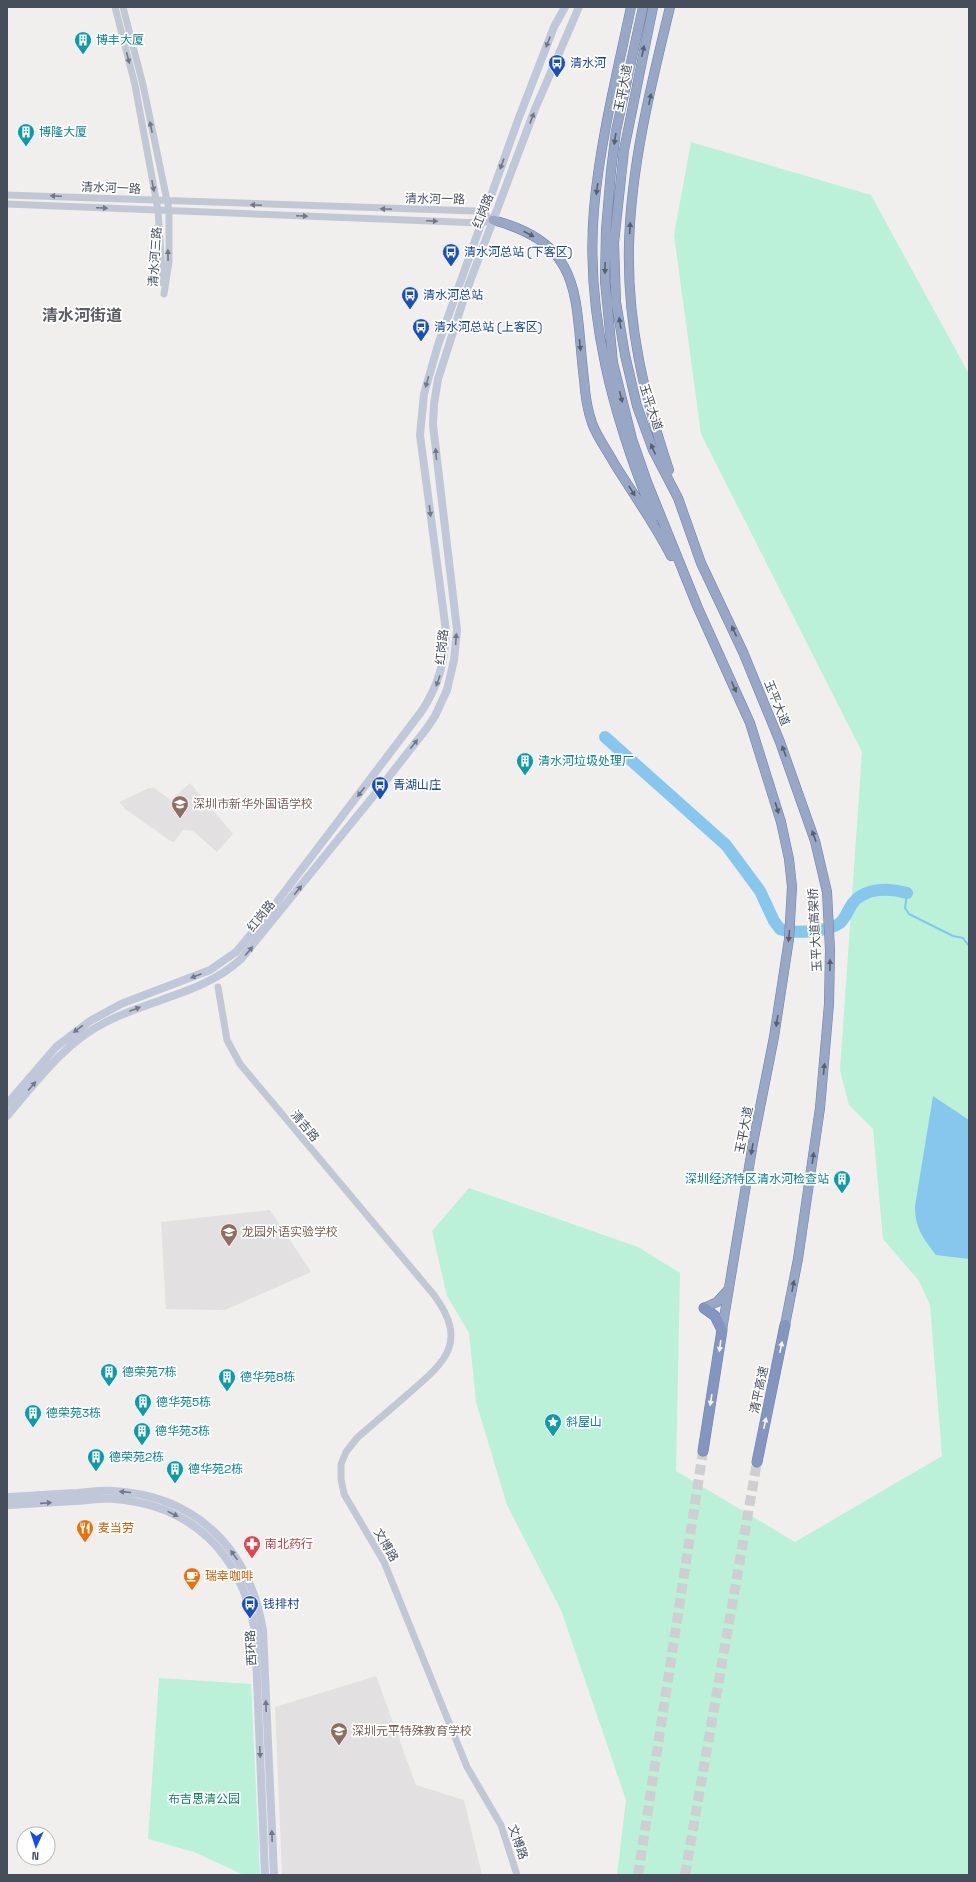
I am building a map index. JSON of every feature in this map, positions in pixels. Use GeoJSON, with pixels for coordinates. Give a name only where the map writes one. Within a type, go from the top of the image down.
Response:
{"type":"FeatureCollection","features":[{"type":"Feature","properties":{"kind":"highway"},"geometry":{"type":"LineString","coordinates":[[632,7],[603,144],[594,209],[593,272],[597,326],[606,376],[633,463],[667,548]]}},
{"type":"Feature","properties":{"kind":"highway","name":"玉平大道"},"geometry":{"type":"LineString","coordinates":[[643,7],[623,100],[611,171],[606,230],[605,281],[613,363],[632,439],[640,461],[698,608],[750,724],[766,770]]}},
{"type":"Feature","properties":{"kind":"highway","name":"玉平大道"},"geometry":{"type":"LineString","coordinates":[[653,7],[632,103],[624,150],[614,243],[616,302],[624,355],[637,406],[653,450],[678,498],[701,563],[744,652],[797,788]]}},
{"type":"Feature","properties":{"kind":"highway"},"geometry":{"type":"LineString","coordinates":[[670,7],[638,158],[631,212],[629,260],[632,314],[643,385],[654,427],[678,498]]}},
{"type":"Feature","properties":{"kind":"highway"},"geometry":{"type":"LineString","coordinates":[[493,220],[512,225],[538,239],[552,250],[564,264],[574,293],[586,396],[592,424],[667,548],[698,608]]}},
{"type":"Feature","properties":{"kind":"highway","name":"玉平大道高架桥"},"geometry":{"type":"LineString","coordinates":[[766,770],[781,822],[789,859],[792,887],[789,939],[782,982]]}},
{"type":"Feature","properties":{"kind":"highway","name":"玉平大道高架桥"},"geometry":{"type":"LineString","coordinates":[[785,1325],[798,1259],[820,1108],[829,1004],[830,950],[827,892],[816,841],[797,788]]}},
{"type":"Feature","properties":{"kind":"highway","name":"玉平大道"},"geometry":{"type":"LineString","coordinates":[[722,1330],[782,982]]}},
{"type":"Feature","properties":{"kind":"highway"},"geometry":{"type":"LineString","coordinates":[[703,1451],[722,1330],[715,1316],[704,1308],[716,1302],[728,1289]]}},
{"type":"Feature","properties":{"kind":"highway","name":"清平高速"},"geometry":{"type":"LineString","coordinates":[[757,1462],[785,1325]]}},
{"type":"Feature","properties":{"kind":"main road","name":"红岗路"},"geometry":{"type":"LineString","coordinates":[[7,1104],[56,1047],[90,1021],[121,1004],[210,970],[236,952],[291,884],[429,699],[439,676],[444,658],[445,621],[420,435],[420,419],[424,394],[436,352],[481,223],[541,60],[554,27],[565,7]]}},
{"type":"Feature","properties":{"kind":"main road","name":"红岗路"},"geometry":{"type":"LineString","coordinates":[[7,1116],[58,1057],[86,1034],[126,1012],[209,982],[222,975],[241,960],[402,760],[435,716],[447,690],[454,660],[457,630],[436,460],[434,404],[440,373],[481,249],[548,77],[579,7]]}},
{"type":"Feature","properties":{"kind":"main road"},"geometry":{"type":"LineString","coordinates":[[392,749],[390,754],[392,759],[402,760]]}},
{"type":"Feature","properties":{"kind":"main road","name":"西环路"},"geometry":{"type":"LineString","coordinates":[[7,1497],[112,1491],[134,1493],[156,1498],[183,1510],[214,1532],[230,1548],[252,1587],[259,1608],[263,1630],[274,1875]]}},
{"type":"Feature","properties":{"kind":"main road","name":"西环路"},"geometry":{"type":"LineString","coordinates":[[7,1505],[112,1499],[133,1501],[154,1506],[192,1524],[208,1538],[227,1559],[245,1590],[255,1631],[265,1875]]}},
{"type":"Feature","properties":{"kind":"street","name":"清水河三路"},"geometry":{"type":"LineString","coordinates":[[115,7],[135,85],[158,210],[164,294],[169,262],[169,210],[143,86],[123,7]]}},
{"type":"Feature","properties":{"kind":"street","name":"清水河一路"},"geometry":{"type":"LineString","coordinates":[[7,195],[461,210],[475,211],[493,220]]}},
{"type":"Feature","properties":{"kind":"street","name":"清水河一路"},"geometry":{"type":"LineString","coordinates":[[7,204],[481,223],[493,220]]}},
{"type":"Feature","properties":{"kind":"street","name":"清吉路"},"geometry":{"type":"LineString","coordinates":[[218,987],[227,1040],[240,1064],[407,1263]]}},
{"type":"Feature","properties":{"kind":"street","name":"文博路"},"geometry":{"type":"LineString","coordinates":[[407,1263],[445,1311],[451,1328],[450,1343],[444,1358],[434,1372],[356,1438],[346,1452],[342,1464],[341,1479],[344,1494],[384,1562],[467,1767],[501,1825],[518,1875]]}},
{"type":"Feature","properties":{"kind":"shaded area","name":"深圳市新华外国语学校"},"geometry":{"type":"Polygon","coordinates":[[[190,783],[233,834],[217,852],[193,831],[183,830],[174,842],[172,842],[125,809],[119,802],[149,788],[154,788],[171,800],[190,783]]]}},
{"type":"Feature","properties":{"kind":"shaded area","name":"龙园外语实验学校"},"geometry":{"type":"Polygon","coordinates":[[[270,1210],[311,1272],[225,1310],[166,1309],[161,1222],[270,1210]]]}},
{"type":"Feature","properties":{"kind":"shaded area","name":"深圳元平特殊教育学校"},"geometry":{"type":"Polygon","coordinates":[[[376,1676],[416,1785],[464,1800],[482,1875],[282,1875],[275,1707],[376,1676]]]}},
{"type":"Feature","properties":{"kind":"green space"},"geometry":{"type":"Polygon","coordinates":[[[691,142],[871,195],[969,374],[969,1875],[617,1875],[626,1800],[561,1610],[507,1505],[476,1402],[469,1333],[447,1296],[432,1231],[469,1188],[638,1247],[680,1273],[676,1471],[795,1542],[942,1456],[930,1305],[919,1281],[883,1239],[873,1129],[849,1105],[840,1070],[862,752],[701,434],[674,235],[691,142]]]}},
{"type":"Feature","properties":{"kind":"green space","name":"布吉思清公园"},"geometry":{"type":"Polygon","coordinates":[[[159,1678],[251,1684],[260,1875],[244,1875],[194,1852],[148,1839],[159,1678]]]}},
{"type":"Feature","properties":{"kind":"water"},"geometry":{"type":"Polygon","coordinates":[[[933,1096],[969,1120],[969,1259],[936,1255],[924,1238],[916,1221],[915,1206],[933,1096]]]}},
{"type":"Feature","properties":{"kind":"waterway"},"geometry":{"type":"LineString","coordinates":[[605,737],[726,845],[760,891],[774,921],[780,929],[802,932],[828,928],[840,923],[853,903],[864,894],[878,890],[894,890],[907,893]]}},
{"type":"Feature","properties":{"kind":"waterway"},"geometry":{"type":"LineString","coordinates":[[907,893],[905,908],[909,914],[953,936],[963,938],[969,946]]}},
{"type":"Feature","properties":{"kind":"tunnel"},"geometry":{"type":"LineString","coordinates":[[638,1875],[703,1451]]}},
{"type":"Feature","properties":{"kind":"tunnel"},"geometry":{"type":"LineString","coordinates":[[685,1875],[757,1462]]}},
{"type":"Feature","properties":{"kind":"place","name":"博丰大厦"},"geometry":{"type":"Point","coordinates":[83,55]}},
{"type":"Feature","properties":{"kind":"place","name":"清水河"},"geometry":{"type":"Point","coordinates":[557,78]}},
{"type":"Feature","properties":{"kind":"place","name":"博隆大厦"},"geometry":{"type":"Point","coordinates":[26,147]}},
{"type":"Feature","properties":{"kind":"place","name":"清水河总站 (下客区)"},"geometry":{"type":"Point","coordinates":[451,267]}},
{"type":"Feature","properties":{"kind":"place","name":"清水河总站"},"geometry":{"type":"Point","coordinates":[410,310]}},
{"type":"Feature","properties":{"kind":"place","name":"清水河总站 (上客区)"},"geometry":{"type":"Point","coordinates":[421,342]}},
{"type":"Feature","properties":{"kind":"place","name":"清水河垃圾处理厂"},"geometry":{"type":"Point","coordinates":[525,776]}},
{"type":"Feature","properties":{"kind":"place","name":"青湖山庄"},"geometry":{"type":"Point","coordinates":[380,800]}},
{"type":"Feature","properties":{"kind":"place","name":"深圳市新华外国语学校"},"geometry":{"type":"Point","coordinates":[180,819]}},
{"type":"Feature","properties":{"kind":"place","name":"深圳经济特区清水河检查站"},"geometry":{"type":"Point","coordinates":[842,1194]}},
{"type":"Feature","properties":{"kind":"place","name":"龙园外语实验学校"},"geometry":{"type":"Point","coordinates":[229,1247]}},
{"type":"Feature","properties":{"kind":"place","name":"德荣苑7栋"},"geometry":{"type":"Point","coordinates":[109,1387]}},
{"type":"Feature","properties":{"kind":"place","name":"德华苑8栋"},"geometry":{"type":"Point","coordinates":[227,1392]}},
{"type":"Feature","properties":{"kind":"place","name":"德华苑5栋"},"geometry":{"type":"Point","coordinates":[143,1417]}},
{"type":"Feature","properties":{"kind":"place","name":"德荣苑3栋"},"geometry":{"type":"Point","coordinates":[33,1428]}},
{"type":"Feature","properties":{"kind":"place","name":"斜屋山"},"geometry":{"type":"Point","coordinates":[553,1437]}},
{"type":"Feature","properties":{"kind":"place","name":"德华苑3栋"},"geometry":{"type":"Point","coordinates":[142,1446]}},
{"type":"Feature","properties":{"kind":"place","name":"德荣苑2栋"},"geometry":{"type":"Point","coordinates":[96,1472]}},
{"type":"Feature","properties":{"kind":"place","name":"德华苑2栋"},"geometry":{"type":"Point","coordinates":[175,1484]}},
{"type":"Feature","properties":{"kind":"place","name":"麦当劳"},"geometry":{"type":"Point","coordinates":[85,1543]}},
{"type":"Feature","properties":{"kind":"place","name":"南北药行"},"geometry":{"type":"Point","coordinates":[252,1559]}},
{"type":"Feature","properties":{"kind":"place","name":"瑞幸咖啡"},"geometry":{"type":"Point","coordinates":[192,1591]}},
{"type":"Feature","properties":{"kind":"place","name":"钱排村"},"geometry":{"type":"Point","coordinates":[250,1619]}},
{"type":"Feature","properties":{"kind":"place","name":"深圳元平特殊教育学校"},"geometry":{"type":"Point","coordinates":[339,1746]}},
{"type":"Feature","properties":{"kind":"district","name":"清水河街道"},"geometry":{"type":"Point","coordinates":[82,315]}}]}
